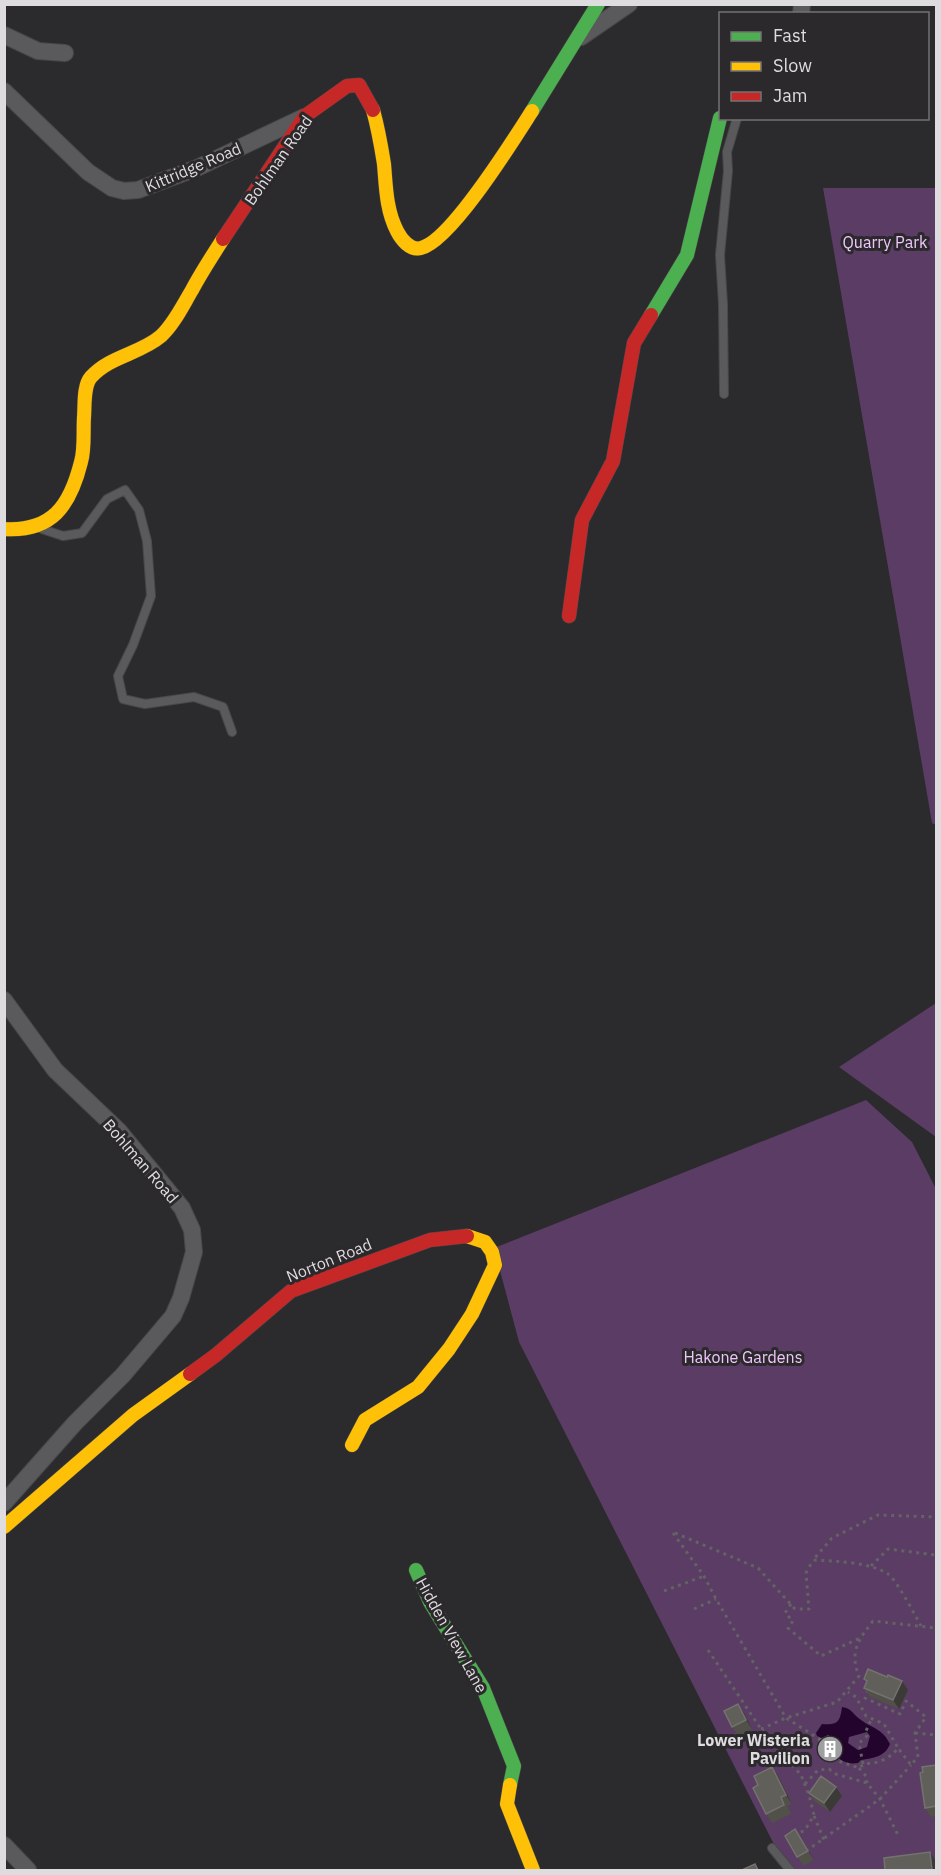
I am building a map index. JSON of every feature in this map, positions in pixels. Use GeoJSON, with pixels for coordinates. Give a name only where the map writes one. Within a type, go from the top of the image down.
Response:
{"type":"FeatureCollection","features":[{"type":"Feature","properties":{"kind":"street","name":"Bohlman Road"},"geometry":{"type":"LineString","coordinates":[[4,529],[22,530],[36,526],[54,516],[66,502],[82,462],[85,398],[89,379],[107,363],[137,352],[162,335],[178,314],[207,263],[305,116],[347,86],[359,85],[367,93],[375,113],[393,224],[406,243],[422,248],[444,235],[465,210],[539,101],[598,4]]}},
{"type":"Feature","properties":{"kind":"street"},"geometry":{"type":"LineString","coordinates":[[576,41],[629,4]]}},
{"type":"Feature","properties":{"kind":"street"},"geometry":{"type":"LineString","coordinates":[[4,35],[38,51],[65,53]]}},
{"type":"Feature","properties":{"kind":"street","name":"Kittridge Road"},"geometry":{"type":"LineString","coordinates":[[4,91],[88,172],[112,188],[124,191],[138,190],[197,168],[305,116]]}},
{"type":"Feature","properties":{"kind":"street"},"geometry":{"type":"LineString","coordinates":[[568,616],[582,520],[613,461],[634,342],[687,255],[720,120]]}},
{"type":"Feature","properties":{"kind":"street","name":"Bohlman Road"},"geometry":{"type":"LineString","coordinates":[[4,1000],[55,1070],[119,1131],[182,1208],[192,1230],[194,1252],[181,1298],[173,1316],[123,1375],[75,1423],[4,1503]]}},
{"type":"Feature","properties":{"kind":"street","name":"Norton Road"},"geometry":{"type":"LineString","coordinates":[[4,1527],[133,1415],[216,1355],[291,1291],[430,1240],[468,1236],[485,1242],[492,1252],[495,1265],[472,1314],[418,1387],[365,1420],[352,1445]]}},
{"type":"Feature","properties":{"kind":"street","name":"Hidden View Lane"},"geometry":{"type":"LineString","coordinates":[[416,1570],[430,1602],[483,1688],[514,1766],[507,1804],[533,1870]]}},
{"type":"Feature","properties":{"kind":"street"},"geometry":{"type":"LineString","coordinates":[[4,1845],[28,1870]]}},
{"type":"Feature","properties":{"kind":"lane"},"geometry":{"type":"LineString","coordinates":[[724,394],[720,255],[728,171],[727,152],[736,120]]}},
{"type":"Feature","properties":{"kind":"lane"},"geometry":{"type":"LineString","coordinates":[[36,526],[63,536],[82,533],[107,499],[124,490],[139,510],[147,541],[151,596],[133,645],[118,676],[123,699],[145,704],[194,697],[224,707],[232,732]]}},
{"type":"Feature","properties":{"kind":"lane"},"geometry":{"type":"LineString","coordinates":[[772,1848],[787,1868]]}},
{"type":"Feature","properties":{"kind":"path"},"geometry":{"type":"LineString","coordinates":[[825,1743],[786,1718],[704,1576],[674,1533],[758,1568],[795,1609],[809,1610],[806,1573],[813,1560],[832,1538],[878,1515],[936,1517]]}},
{"type":"Feature","properties":{"kind":"path"},"geometry":{"type":"LineString","coordinates":[[871,1566],[888,1549],[936,1555]]}},
{"type":"Feature","properties":{"kind":"path"},"geometry":{"type":"LineString","coordinates":[[813,1560],[834,1560],[871,1566],[890,1574],[921,1626]]}},
{"type":"Feature","properties":{"kind":"path"},"geometry":{"type":"LineString","coordinates":[[664,1591],[704,1576]]}},
{"type":"Feature","properties":{"kind":"path"},"geometry":{"type":"LineString","coordinates":[[694,1608],[716,1599]]}},
{"type":"Feature","properties":{"kind":"path"},"geometry":{"type":"LineString","coordinates":[[791,1604],[785,1613],[793,1621],[788,1628],[821,1656],[860,1638]]}},
{"type":"Feature","properties":{"kind":"path"},"geometry":{"type":"LineString","coordinates":[[865,1679],[859,1676],[853,1663],[860,1638],[873,1621],[936,1628]]}},
{"type":"Feature","properties":{"kind":"path"},"geometry":{"type":"LineString","coordinates":[[708,1650],[761,1729],[801,1775],[824,1840]]}},
{"type":"Feature","properties":{"kind":"path"},"geometry":{"type":"LineString","coordinates":[[761,1729],[786,1718],[837,1702],[859,1676]]}},
{"type":"Feature","properties":{"kind":"path"},"geometry":{"type":"LineString","coordinates":[[787,1868],[880,1799],[918,1756],[915,1734],[926,1717],[906,1701],[900,1714],[865,1698],[871,1682]]}},
{"type":"Feature","properties":{"kind":"path"},"geometry":{"type":"LineString","coordinates":[[847,1691],[856,1697],[863,1712],[871,1720],[884,1724],[910,1765]]}},
{"type":"Feature","properties":{"kind":"path"},"geometry":{"type":"LineString","coordinates":[[871,1720],[866,1731],[867,1736],[859,1743],[861,1766],[867,1783],[880,1799],[898,1835]]}},
{"type":"Feature","properties":{"kind":"path"},"geometry":{"type":"LineString","coordinates":[[915,1734],[936,1735]]}},
{"type":"Feature","properties":{"kind":"path"},"geometry":{"type":"LineString","coordinates":[[834,1756],[841,1762],[861,1766],[880,1762],[898,1748]]}},
{"type":"Feature","properties":{"kind":"path"},"geometry":{"type":"LineString","coordinates":[[805,1784],[818,1770],[829,1769],[842,1776],[867,1783]]}},
{"type":"Feature","properties":{"kind":"path"},"geometry":{"type":"LineString","coordinates":[[772,1848],[805,1830],[814,1815]]}},
{"type":"Feature","properties":{"kind":"green space","name":"Quarry Park"},"geometry":{"type":"Polygon","coordinates":[[[823,188],[936,188],[936,825],[932,823],[823,188]]]}},
{"type":"Feature","properties":{"kind":"green space"},"geometry":{"type":"Polygon","coordinates":[[[936,1003],[936,1137],[839,1067],[936,1003]]]}},
{"type":"Feature","properties":{"kind":"green space","name":"Hakone Gardens"},"geometry":{"type":"Polygon","coordinates":[[[866,1100],[912,1142],[936,1189],[936,1870],[787,1870],[519,1342],[494,1248],[866,1100]]]}},
{"type":"Feature","properties":{"kind":"shaded area"},"geometry":{"type":"Polygon","coordinates":[[[842,1707],[848,1709],[880,1732],[890,1744],[885,1752],[858,1763],[847,1763],[838,1758],[826,1740],[817,1736],[816,1733],[822,1724],[837,1722],[842,1707]],[[867,1732],[849,1737],[848,1743],[858,1750],[867,1747],[870,1736],[867,1732]]]}},
{"type":"Feature","properties":{"kind":"building"},"geometry":{"type":"Polygon","coordinates":[[[868,1669],[902,1681],[893,1700],[864,1688],[867,1681],[864,1679],[868,1669]]]}},
{"type":"Feature","properties":{"kind":"building"},"geometry":{"type":"Polygon","coordinates":[[[738,1704],[746,1720],[732,1727],[724,1711],[738,1704]]]}},
{"type":"Feature","properties":{"kind":"building"},"geometry":{"type":"Polygon","coordinates":[[[828,1736],[835,1749],[826,1754],[819,1740],[828,1736]]]}},
{"type":"Feature","properties":{"kind":"building"},"geometry":{"type":"Polygon","coordinates":[[[936,1765],[936,1806],[925,1808],[920,1773],[923,1772],[922,1767],[936,1765]]]}},
{"type":"Feature","properties":{"kind":"building"},"geometry":{"type":"Polygon","coordinates":[[[772,1767],[786,1795],[781,1797],[784,1805],[766,1814],[753,1788],[758,1785],[754,1776],[772,1767]]]}},
{"type":"Feature","properties":{"kind":"building"},"geometry":{"type":"Polygon","coordinates":[[[821,1776],[836,1787],[824,1803],[809,1793],[821,1776]]]}},
{"type":"Feature","properties":{"kind":"building"},"geometry":{"type":"Polygon","coordinates":[[[795,1829],[808,1851],[797,1857],[785,1836],[795,1829]]]}},
{"type":"Feature","properties":{"kind":"building"},"geometry":{"type":"Polygon","coordinates":[[[930,1852],[932,1870],[885,1870],[884,1858],[930,1852]]]}},
{"type":"Feature","properties":{"kind":"building"},"geometry":{"type":"Polygon","coordinates":[[[755,1864],[758,1870],[742,1870],[755,1864]]]}},
{"type":"Feature","properties":{"kind":"traffic: fast"},"geometry":{"type":"LineString","coordinates":[[532,111],[598,4]]}},
{"type":"Feature","properties":{"kind":"traffic: fast"},"geometry":{"type":"LineString","coordinates":[[651,315],[687,255],[720,120]]}},
{"type":"Feature","properties":{"kind":"traffic: fast"},"geometry":{"type":"LineString","coordinates":[[416,1570],[430,1602],[483,1688],[514,1766],[510,1785]]}},
{"type":"Feature","properties":{"kind":"traffic: slow"},"geometry":{"type":"LineString","coordinates":[[373,110],[382,150],[387,198],[393,223],[406,244],[413,248],[421,248],[434,241],[465,209],[532,111]]}},
{"type":"Feature","properties":{"kind":"traffic: slow"},"geometry":{"type":"LineString","coordinates":[[4,529],[21,529],[47,521],[64,503],[77,478],[82,457],[85,396],[88,381],[107,364],[153,342],[166,331],[223,239]]}},
{"type":"Feature","properties":{"kind":"traffic: slow"},"geometry":{"type":"LineString","coordinates":[[352,1445],[365,1420],[418,1387],[449,1349],[472,1314],[495,1265],[492,1252],[485,1242],[467,1236]]}},
{"type":"Feature","properties":{"kind":"traffic: slow"},"geometry":{"type":"LineString","coordinates":[[4,1527],[133,1415],[190,1374]]}},
{"type":"Feature","properties":{"kind":"traffic: slow"},"geometry":{"type":"LineString","coordinates":[[510,1785],[507,1804],[533,1870]]}},
{"type":"Feature","properties":{"kind":"traffic: jam"},"geometry":{"type":"LineString","coordinates":[[223,239],[305,116],[347,86],[359,85],[373,110]]}},
{"type":"Feature","properties":{"kind":"traffic: jam"},"geometry":{"type":"LineString","coordinates":[[569,616],[582,520],[613,461],[634,343],[651,315]]}},
{"type":"Feature","properties":{"kind":"traffic: jam"},"geometry":{"type":"LineString","coordinates":[[190,1374],[216,1355],[291,1291],[430,1240],[467,1236]]}},
{"type":"Feature","properties":{"kind":"place","name":"Lower Wisteria Pavilion"},"geometry":{"type":"Point","coordinates":[830,1749]}}]}
